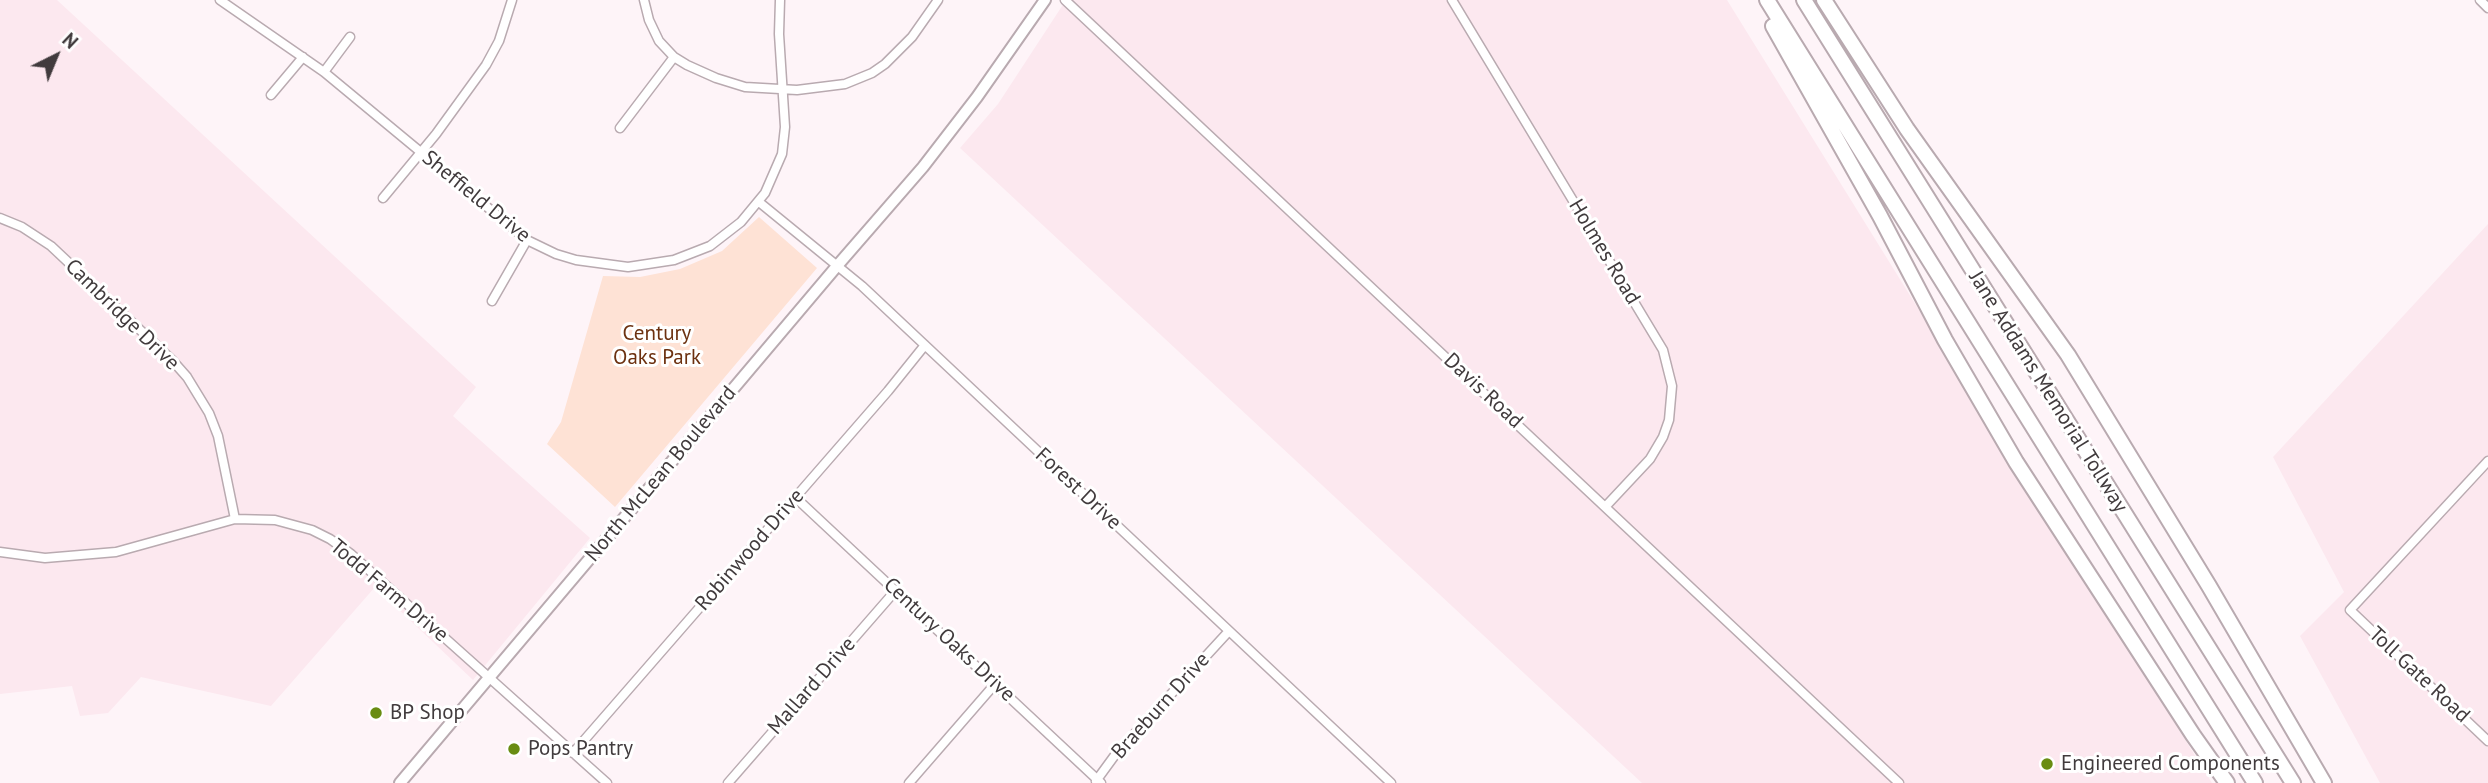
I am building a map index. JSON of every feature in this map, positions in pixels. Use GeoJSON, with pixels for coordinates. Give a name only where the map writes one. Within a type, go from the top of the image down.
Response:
{"type":"FeatureCollection","features":[{"type":"Feature","properties":{"kind":"highway"},"geometry":{"type":"LineString","coordinates":[[1758,0],[1880,216],[1945,340],[2016,462],[2227,783]]}},
{"type":"Feature","properties":{"kind":"highway","name":"Jane Addams Memorial Tollway"},"geometry":{"type":"LineString","coordinates":[[1767,0],[2256,783]]}},
{"type":"Feature","properties":{"kind":"highway","name":"Jane Addams Memorial Tollway"},"geometry":{"type":"LineString","coordinates":[[1804,0],[2293,783]]}},
{"type":"Feature","properties":{"kind":"highway"},"geometry":{"type":"LineString","coordinates":[[1824,0],[1908,129],[2068,355],[2210,586],[2325,783]]}},
{"type":"Feature","properties":{"kind":"main road","name":"North McLean Boulevard"},"geometry":{"type":"LineString","coordinates":[[400,783],[923,167],[977,97],[1045,0]]}},
{"type":"Feature","properties":{"kind":"street","name":"Sheffield Drive"},"geometry":{"type":"LineString","coordinates":[[220,0],[324,72],[527,240],[556,254],[593,264],[628,267],[664,263],[710,246],[732,231],[759,202],[782,154],[785,127],[779,34],[780,0]]}},
{"type":"Feature","properties":{"kind":"street"},"geometry":{"type":"LineString","coordinates":[[383,198],[421,153],[493,54],[512,0]]}},
{"type":"Feature","properties":{"kind":"street"},"geometry":{"type":"LineString","coordinates":[[645,0],[653,32],[674,57],[700,72],[731,83],[745,87],[784,89],[845,84],[872,73],[898,54],[938,0]]}},
{"type":"Feature","properties":{"kind":"street","name":"Davis Road"},"geometry":{"type":"LineString","coordinates":[[1065,0],[1899,783]]}},
{"type":"Feature","properties":{"kind":"street","name":"Holmes Road"},"geometry":{"type":"LineString","coordinates":[[1452,0],[1663,349],[1672,386],[1669,420],[1663,438],[1650,459],[1606,506]]}},
{"type":"Feature","properties":{"kind":"street"},"geometry":{"type":"LineString","coordinates":[[2480,0],[2488,8]]}},
{"type":"Feature","properties":{"kind":"street"},"geometry":{"type":"LineString","coordinates":[[324,72],[350,37]]}},
{"type":"Feature","properties":{"kind":"street"},"geometry":{"type":"LineString","coordinates":[[271,95],[303,57]]}},
{"type":"Feature","properties":{"kind":"street"},"geometry":{"type":"LineString","coordinates":[[620,128],[674,57]]}},
{"type":"Feature","properties":{"kind":"street","name":"Forest Drive"},"geometry":{"type":"LineString","coordinates":[[759,202],[837,266],[925,345],[1391,783]]}},
{"type":"Feature","properties":{"kind":"street","name":"Cambridge Drive"},"geometry":{"type":"LineString","coordinates":[[0,218],[22,227],[51,246],[187,377],[209,413],[218,436],[235,519]]}},
{"type":"Feature","properties":{"kind":"street"},"geometry":{"type":"LineString","coordinates":[[492,301],[527,240]]}},
{"type":"Feature","properties":{"kind":"street","name":"Robinwood Drive"},"geometry":{"type":"LineString","coordinates":[[573,753],[796,498],[925,345]]}},
{"type":"Feature","properties":{"kind":"street","name":"Toll Gate Road"},"geometry":{"type":"LineString","coordinates":[[2488,461],[2350,610],[2488,741]]}},
{"type":"Feature","properties":{"kind":"street","name":"Century Oaks Drive"},"geometry":{"type":"LineString","coordinates":[[796,498],[1098,781]]}},
{"type":"Feature","properties":{"kind":"street","name":"Todd Farm Drive"},"geometry":{"type":"LineString","coordinates":[[0,552],[45,558],[70,557],[116,552],[235,519],[292,523],[330,539],[351,554],[607,783]]}},
{"type":"Feature","properties":{"kind":"street","name":"Mallard Drive"},"geometry":{"type":"LineString","coordinates":[[728,783],[896,590]]}},
{"type":"Feature","properties":{"kind":"street","name":"Braeburn Drive"},"geometry":{"type":"LineString","coordinates":[[1098,781],[1115,755],[1229,631]]}},
{"type":"Feature","properties":{"kind":"street"},"geometry":{"type":"LineString","coordinates":[[909,783],[995,684]]}},
{"type":"Feature","properties":{"kind":"shaded area"},"geometry":{"type":"Polygon","coordinates":[[[0,0],[57,0],[476,387],[453,416],[590,538],[473,680],[375,587],[271,706],[141,677],[108,713],[80,716],[72,686],[0,694],[0,0]]]}},
{"type":"Feature","properties":{"kind":"shaded area"},"geometry":{"type":"Polygon","coordinates":[[[1066,0],[1727,0],[2212,783],[1642,783],[960,148],[998,104],[1066,0]]]}},
{"type":"Feature","properties":{"kind":"shaded area"},"geometry":{"type":"Polygon","coordinates":[[[2488,224],[2488,783],[2380,783],[2300,636],[2344,592],[2273,457],[2488,224]]]}},
{"type":"Feature","properties":{"kind":"green space","name":"Century Oaks Park"},"geometry":{"type":"Polygon","coordinates":[[[759,217],[817,268],[615,507],[547,444],[561,422],[603,276],[640,277],[680,269],[722,251],[759,217]]]}},
{"type":"Feature","properties":{"kind":"place","name":"BP Shop"},"geometry":{"type":"Point","coordinates":[376,713]}},
{"type":"Feature","properties":{"kind":"place","name":"Pops Pantry"},"geometry":{"type":"Point","coordinates":[514,749]}},
{"type":"Feature","properties":{"kind":"place","name":"Engineered Components"},"geometry":{"type":"Point","coordinates":[2047,764]}}]}
